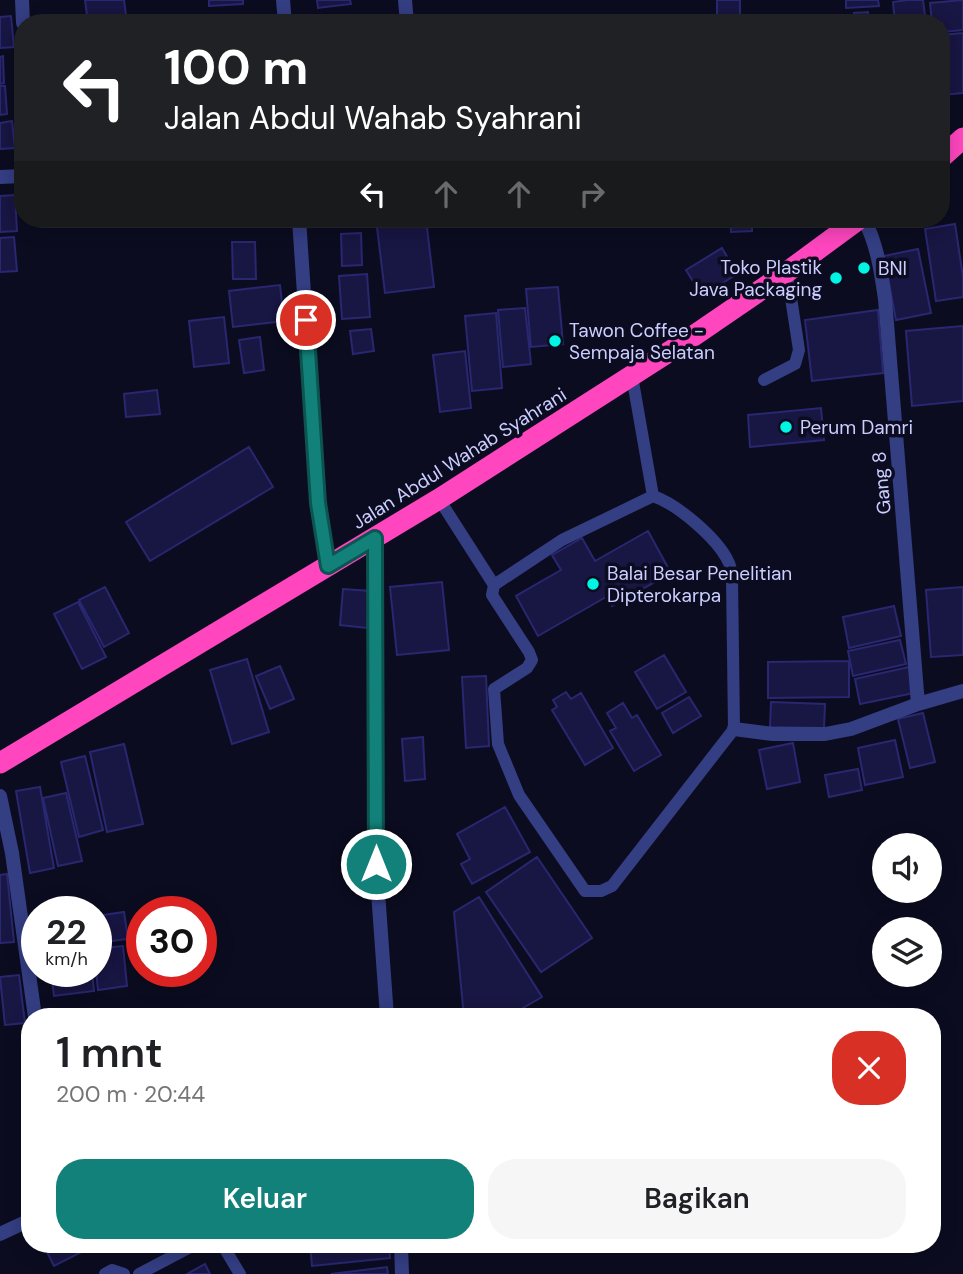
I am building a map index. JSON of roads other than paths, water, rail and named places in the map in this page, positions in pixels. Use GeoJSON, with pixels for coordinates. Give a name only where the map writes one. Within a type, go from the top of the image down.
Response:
{"type":"FeatureCollection","features":[{"type":"Feature","properties":{"kind":"highway"},"geometry":{"type":"LineString","coordinates":[[950,150],[963,138]]}},
{"type":"Feature","properties":{"kind":"highway","name":"Jalan Abdul Wahab Syahrani"},"geometry":{"type":"LineString","coordinates":[[0,763],[439,499],[632,376],[787,272],[847,228]]}},
{"type":"Feature","properties":{"kind":"street"},"geometry":{"type":"LineString","coordinates":[[300,228],[318,503],[328,566]]}},
{"type":"Feature","properties":{"kind":"street","name":"Gang 8"},"geometry":{"type":"LineString","coordinates":[[868,228],[878,254],[886,299],[918,704]]}},
{"type":"Feature","properties":{"kind":"street"},"geometry":{"type":"LineString","coordinates":[[375,538],[376,864],[386,1008]]}},
{"type":"Feature","properties":{"kind":"street"},"geometry":{"type":"LineString","coordinates":[[734,729],[773,734],[825,734],[850,729],[963,691]]}},
{"type":"Feature","properties":{"kind":"street"},"geometry":{"type":"LineString","coordinates":[[0,796],[12,853],[34,1008]]}},
{"type":"Feature","properties":{"kind":"street"},"geometry":{"type":"LineString","coordinates":[[0,1234],[21,1224]]}},
{"type":"Feature","properties":{"kind":"street"},"geometry":{"type":"LineString","coordinates":[[401,1253],[402,1274]]}},
{"type":"Feature","properties":{"kind":"lane"},"geometry":{"type":"LineString","coordinates":[[764,380],[794,364],[799,350],[787,272]]}},
{"type":"Feature","properties":{"kind":"lane"},"geometry":{"type":"LineString","coordinates":[[632,376],[653,496]]}},
{"type":"Feature","properties":{"kind":"lane"},"geometry":{"type":"LineString","coordinates":[[439,499],[494,584],[492,595],[532,660],[527,668],[494,689],[498,744],[519,795],[585,891],[601,891],[612,886],[734,729],[731,567],[727,558],[702,528],[653,496],[562,540],[494,584]]}},
{"type":"Feature","properties":{"kind":"lane"},"geometry":{"type":"LineString","coordinates":[[139,1274],[180,1253]]}},
{"type":"Feature","properties":{"kind":"lane"},"geometry":{"type":"LineString","coordinates":[[227,1253],[240,1274]]}},
{"type":"Feature","properties":{"kind":"lane"},"geometry":{"type":"LineString","coordinates":[[105,1274],[112,1270],[124,1274]]}},
{"type":"Feature","properties":{"kind":"place","name":"BNI"},"geometry":{"type":"Point","coordinates":[864,268]}},
{"type":"Feature","properties":{"kind":"place","name":"Toko Plastik Java Packaging"},"geometry":{"type":"Point","coordinates":[836,278]}},
{"type":"Feature","properties":{"kind":"place","name":"Tawon Coffee - Sempaja Selatan"},"geometry":{"type":"Point","coordinates":[555,341]}},
{"type":"Feature","properties":{"kind":"place","name":"Perum Damri"},"geometry":{"type":"Point","coordinates":[786,427]}},
{"type":"Feature","properties":{"kind":"place","name":"Balai Besar Penelitian Dipterokarpa"},"geometry":{"type":"Point","coordinates":[593,584]}}]}
